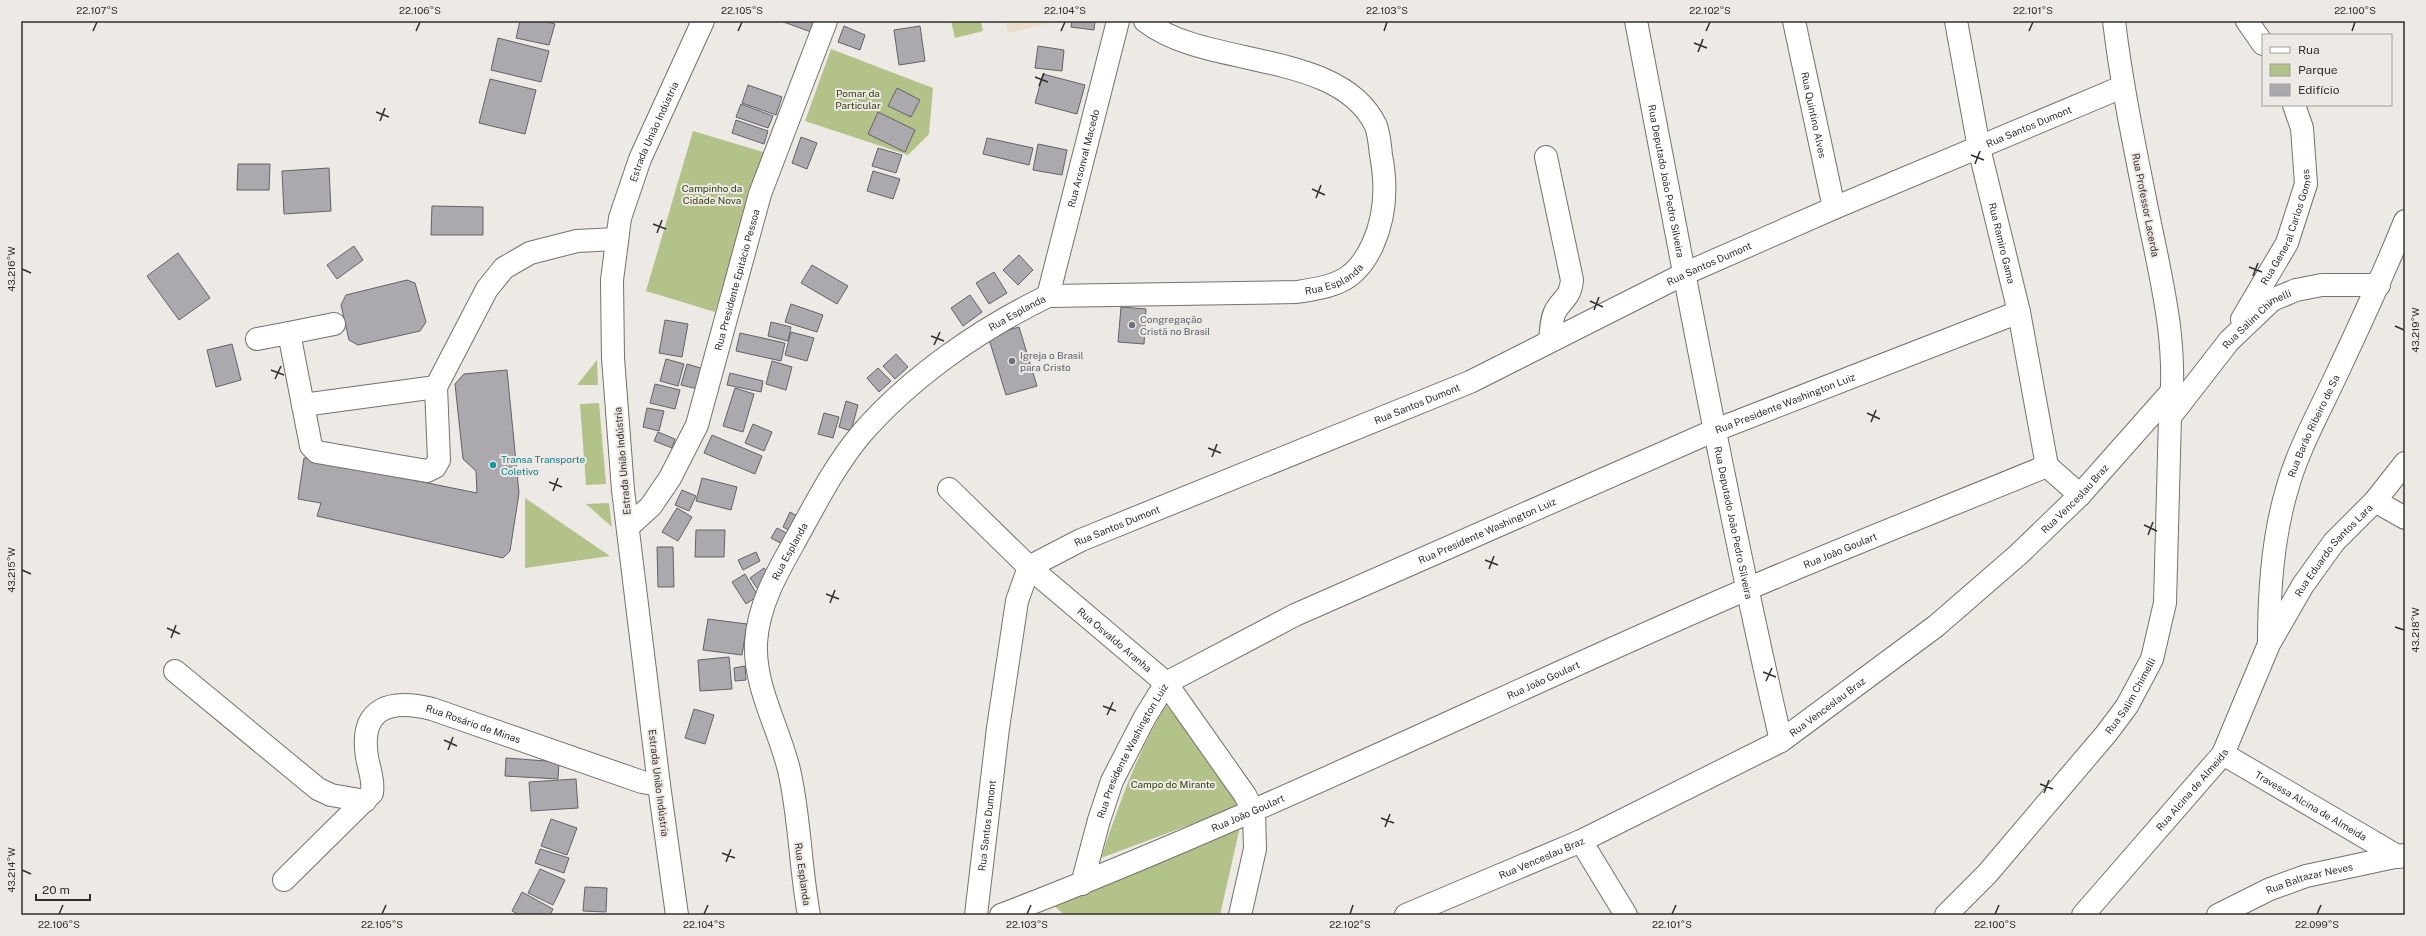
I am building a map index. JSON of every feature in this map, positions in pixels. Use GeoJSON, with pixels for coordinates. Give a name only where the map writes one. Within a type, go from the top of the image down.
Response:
{"type":"FeatureCollection","features":[{"type":"Feature","properties":{"kind":"street","name":"Estrada União Indústria"},"geometry":{"type":"LineString","coordinates":[[677,915],[659,785],[628,527],[615,390],[611,322],[612,280],[616,239],[622,211],[640,159],[703,21]]}},
{"type":"Feature","properties":{"kind":"street","name":"Rua Presidente Epitácio Pessoa"},"geometry":{"type":"LineString","coordinates":[[628,527],[651,506],[670,478],[697,425],[760,194],[826,21]]}},
{"type":"Feature","properties":{"kind":"street","name":"Rua Arsonval Macedo"},"geometry":{"type":"LineString","coordinates":[[1048,296],[1118,21]]}},
{"type":"Feature","properties":{"kind":"street","name":"Rua Esplanda"},"geometry":{"type":"LineString","coordinates":[[809,915],[790,772],[781,737],[762,689],[757,668],[756,643],[759,617],[769,590],[838,465],[861,434],[894,401],[929,371],[1012,314],[1048,296],[1297,292],[1330,287],[1350,278],[1367,257],[1380,229],[1384,206],[1385,175],[1376,127],[1366,109],[1348,93],[1329,81],[1260,60],[1198,45],[1170,35],[1146,21]]}},
{"type":"Feature","properties":{"kind":"street","name":"Rua Deputado João Pedro Silveira"},"geometry":{"type":"LineString","coordinates":[[1636,21],[1713,431],[1746,590],[1781,741]]}},
{"type":"Feature","properties":{"kind":"street","name":"Rua Quintino Alves"},"geometry":{"type":"LineString","coordinates":[[1794,21],[1834,208]]}},
{"type":"Feature","properties":{"kind":"street","name":"Rua Ramiro Gama"},"geometry":{"type":"LineString","coordinates":[[1956,21],[1979,148],[2019,312],[2047,466]]}},
{"type":"Feature","properties":{"kind":"street","name":"Rua Professor Lacerda"},"geometry":{"type":"LineString","coordinates":[[2114,21],[2122,87],[2171,330],[2173,390]]}},
{"type":"Feature","properties":{"kind":"street"},"geometry":{"type":"LineString","coordinates":[[2247,21],[2262,43]]}},
{"type":"Feature","properties":{"kind":"street","name":"Rua Santos Dumont"},"geometry":{"type":"LineString","coordinates":[[976,915],[998,728],[1017,601],[1029,567],[1081,540],[1470,382],[1684,274],[1834,208],[2122,87]]}},
{"type":"Feature","properties":{"kind":"street","name":"Rua General Carlos Gomes"},"geometry":{"type":"LineString","coordinates":[[2229,341],[2287,242],[2306,184],[2302,128],[2294,106]]}},
{"type":"Feature","properties":{"kind":"street"},"geometry":{"type":"LineString","coordinates":[[1546,157],[1572,280],[1568,297],[1556,309],[1553,316],[1550,341]]}},
{"type":"Feature","properties":{"kind":"street","name":"Rua Barão Ribeiro de Sa"},"geometry":{"type":"LineString","coordinates":[[2269,644],[2269,603],[2275,544],[2286,492],[2305,441],[2379,285],[2405,222]]}},
{"type":"Feature","properties":{"kind":"street"},"geometry":{"type":"LineString","coordinates":[[289,333],[311,446],[317,452],[427,471],[435,467],[439,460],[436,387],[487,289],[504,268],[530,253],[564,244],[577,241],[616,239]]}},
{"type":"Feature","properties":{"kind":"street","name":"Rua Salim Chimelli"},"geometry":{"type":"LineString","coordinates":[[2170,417],[2229,341],[2272,300],[2296,290],[2322,285],[2379,285]]}},
{"type":"Feature","properties":{"kind":"street","name":"Rua Presidente Washington Luiz"},"geometry":{"type":"LineString","coordinates":[[1082,884],[1099,820],[1112,781],[1145,717],[1166,683],[1295,615],[1713,431],[2019,312]]}},
{"type":"Feature","properties":{"kind":"street"},"geometry":{"type":"LineString","coordinates":[[257,339],[334,324]]}},
{"type":"Feature","properties":{"kind":"street"},"geometry":{"type":"LineString","coordinates":[[303,405],[436,387]]}},
{"type":"Feature","properties":{"kind":"street","name":"Rua Salim Chimelli"},"geometry":{"type":"LineString","coordinates":[[1946,915],[1987,874],[2106,734],[2127,706],[2152,659],[2165,603],[2170,417],[2173,390]]}},
{"type":"Feature","properties":{"kind":"street","name":"Rua Venceslau Braz"},"geometry":{"type":"LineString","coordinates":[[1406,915],[1581,841],[1781,741],[1936,626],[2019,554],[2080,494],[2173,390]]}},
{"type":"Feature","properties":{"kind":"street","name":"Rua Eduardo Santos Lara"},"geometry":{"type":"LineString","coordinates":[[2269,644],[2303,585],[2334,542],[2375,501],[2405,463]]}},
{"type":"Feature","properties":{"kind":"street"},"geometry":{"type":"LineString","coordinates":[[2047,466],[2080,494]]}},
{"type":"Feature","properties":{"kind":"street","name":"Rua João Goulart"},"geometry":{"type":"LineString","coordinates":[[1001,915],[1082,884],[1254,812],[1746,590],[2047,466]]}},
{"type":"Feature","properties":{"kind":"street","name":"Rua Osvaldo Aranha"},"geometry":{"type":"LineString","coordinates":[[949,489],[1029,567],[1166,683],[1245,795],[1254,812]]}},
{"type":"Feature","properties":{"kind":"street"},"geometry":{"type":"LineString","coordinates":[[2375,501],[2405,518]]}},
{"type":"Feature","properties":{"kind":"street","name":"Rua Alcina de Almeida"},"geometry":{"type":"LineString","coordinates":[[2083,915],[2223,754],[2269,644]]}},
{"type":"Feature","properties":{"kind":"street"},"geometry":{"type":"LineString","coordinates":[[176,671],[318,789],[331,795],[365,801]]}},
{"type":"Feature","properties":{"kind":"street","name":"Rua Rosário de Minas"},"geometry":{"type":"LineString","coordinates":[[284,880],[365,801],[372,792],[374,781],[367,757],[369,726],[374,716],[385,707],[410,703],[471,721],[642,782],[659,785]]}},
{"type":"Feature","properties":{"kind":"street","name":"Travessa Alcina de Almeida"},"geometry":{"type":"LineString","coordinates":[[2223,754],[2402,856]]}},
{"type":"Feature","properties":{"kind":"street"},"geometry":{"type":"LineString","coordinates":[[1240,915],[1255,849],[1254,812]]}},
{"type":"Feature","properties":{"kind":"street"},"geometry":{"type":"LineString","coordinates":[[1581,841],[1626,915]]}},
{"type":"Feature","properties":{"kind":"street","name":"Rua Baltazar Neves"},"geometry":{"type":"LineString","coordinates":[[2218,915],[2270,889],[2306,876],[2402,856]]}},
{"type":"Feature","properties":{"kind":"shaded area"},"geometry":{"type":"Polygon","coordinates":[[[1005,21],[1055,21],[1055,22],[1008,33],[1005,21]]]}},
{"type":"Feature","properties":{"kind":"green space"},"geometry":{"type":"Polygon","coordinates":[[[951,21],[981,21],[983,31],[955,38],[951,21]]]}},
{"type":"Feature","properties":{"kind":"green space","name":"Pomar da Particular"},"geometry":{"type":"Polygon","coordinates":[[[831,49],[933,88],[929,134],[908,155],[805,121],[831,49]]]}},
{"type":"Feature","properties":{"kind":"green space","name":"Campinho da Cidade Nova"},"geometry":{"type":"Polygon","coordinates":[[[693,131],[763,152],[715,312],[646,291],[693,131]]]}},
{"type":"Feature","properties":{"kind":"green space"},"geometry":{"type":"Polygon","coordinates":[[[597,360],[598,385],[577,385],[597,360]]]}},
{"type":"Feature","properties":{"kind":"green space"},"geometry":{"type":"Polygon","coordinates":[[[599,403],[606,484],[586,485],[580,404],[599,403]]]}},
{"type":"Feature","properties":{"kind":"green space"},"geometry":{"type":"Polygon","coordinates":[[[525,498],[610,556],[525,568],[525,498]]]}},
{"type":"Feature","properties":{"kind":"green space"},"geometry":{"type":"Polygon","coordinates":[[[609,503],[612,527],[586,504],[609,503]]]}},
{"type":"Feature","properties":{"kind":"green space","name":"Campo do Mirante"},"geometry":{"type":"Polygon","coordinates":[[[1166,705],[1213,763],[1240,806],[1101,858],[1137,760],[1166,705]]]}},
{"type":"Feature","properties":{"kind":"green space"},"geometry":{"type":"Polygon","coordinates":[[[1240,827],[1220,915],[1065,915],[1054,906],[1240,827]]]}},
{"type":"Feature","properties":{"kind":"building"},"geometry":{"type":"Polygon","coordinates":[[[520,21],[543,21],[555,24],[549,45],[516,38],[520,21]]]}},
{"type":"Feature","properties":{"kind":"building"},"geometry":{"type":"Polygon","coordinates":[[[781,21],[815,21],[811,32],[781,21]]]}},
{"type":"Feature","properties":{"kind":"building"},"geometry":{"type":"Polygon","coordinates":[[[1072,21],[1095,21],[1094,30],[1071,27],[1072,21]]]}},
{"type":"Feature","properties":{"kind":"building"},"geometry":{"type":"Polygon","coordinates":[[[844,26],[865,35],[860,50],[838,42],[844,26]]]}},
{"type":"Feature","properties":{"kind":"building"},"geometry":{"type":"Polygon","coordinates":[[[920,26],[925,61],[899,65],[894,30],[920,26]]]}},
{"type":"Feature","properties":{"kind":"building"},"geometry":{"type":"Polygon","coordinates":[[[498,38],[549,51],[541,82],[491,70],[498,38]]]}},
{"type":"Feature","properties":{"kind":"building"},"geometry":{"type":"Polygon","coordinates":[[[1038,46],[1064,50],[1062,71],[1035,68],[1038,46]]]}},
{"type":"Feature","properties":{"kind":"building"},"geometry":{"type":"Polygon","coordinates":[[[1043,74],[1085,85],[1077,114],[1035,103],[1043,74]]]}},
{"type":"Feature","properties":{"kind":"building"},"geometry":{"type":"Polygon","coordinates":[[[490,79],[536,90],[525,134],[479,123],[490,79]]]}},
{"type":"Feature","properties":{"kind":"building"},"geometry":{"type":"Polygon","coordinates":[[[748,85],[782,97],[776,115],[742,103],[748,85]]]}},
{"type":"Feature","properties":{"kind":"building"},"geometry":{"type":"Polygon","coordinates":[[[897,88],[920,100],[911,117],[888,106],[897,88]]]}},
{"type":"Feature","properties":{"kind":"building"},"geometry":{"type":"Polygon","coordinates":[[[741,104],[773,116],[768,128],[736,117],[741,104]]]}},
{"type":"Feature","properties":{"kind":"building"},"geometry":{"type":"Polygon","coordinates":[[[878,112],[915,130],[905,152],[868,134],[878,112]]]}},
{"type":"Feature","properties":{"kind":"building"},"geometry":{"type":"Polygon","coordinates":[[[736,120],[768,131],[764,144],[732,133],[736,120]]]}},
{"type":"Feature","properties":{"kind":"building"},"geometry":{"type":"Polygon","coordinates":[[[801,137],[817,143],[807,169],[792,163],[801,137]]]}},
{"type":"Feature","properties":{"kind":"building"},"geometry":{"type":"Polygon","coordinates":[[[987,138],[1033,148],[1029,165],[983,154],[987,138]]]}},
{"type":"Feature","properties":{"kind":"building"},"geometry":{"type":"Polygon","coordinates":[[[1038,144],[1067,150],[1062,175],[1033,170],[1038,144]]]}},
{"type":"Feature","properties":{"kind":"building"},"geometry":{"type":"Polygon","coordinates":[[[878,148],[902,155],[896,173],[872,166],[878,148]]]}},
{"type":"Feature","properties":{"kind":"building"},"geometry":{"type":"Polygon","coordinates":[[[238,164],[270,164],[269,190],[237,190],[238,164]]]}},
{"type":"Feature","properties":{"kind":"building"},"geometry":{"type":"Polygon","coordinates":[[[329,168],[331,211],[284,214],[282,171],[329,168]]]}},
{"type":"Feature","properties":{"kind":"building"},"geometry":{"type":"Polygon","coordinates":[[[873,171],[900,179],[893,199],[867,191],[873,171]]]}},
{"type":"Feature","properties":{"kind":"building"},"geometry":{"type":"Polygon","coordinates":[[[432,206],[483,207],[483,235],[431,235],[432,206]]]}},
{"type":"Feature","properties":{"kind":"building"},"geometry":{"type":"Polygon","coordinates":[[[354,246],[363,260],[337,279],[327,265],[354,246]]]}},
{"type":"Feature","properties":{"kind":"building"},"geometry":{"type":"Polygon","coordinates":[[[178,253],[210,298],[179,320],[147,276],[178,253]]]}},
{"type":"Feature","properties":{"kind":"building"},"geometry":{"type":"Polygon","coordinates":[[[1019,255],[1033,270],[1018,285],[1003,270],[1019,255]]]}},
{"type":"Feature","properties":{"kind":"building"},"geometry":{"type":"Polygon","coordinates":[[[812,265],[848,286],[837,304],[801,283],[812,265]]]}},
{"type":"Feature","properties":{"kind":"building"},"geometry":{"type":"Polygon","coordinates":[[[994,272],[1007,293],[989,304],[976,283],[994,272]]]}},
{"type":"Feature","properties":{"kind":"building"},"geometry":{"type":"Polygon","coordinates":[[[407,280],[415,283],[426,322],[420,331],[358,345],[349,340],[341,305],[346,295],[407,280]]]}},
{"type":"Feature","properties":{"kind":"building"},"geometry":{"type":"Polygon","coordinates":[[[970,295],[982,312],[963,326],[951,308],[970,295]]]}},
{"type":"Feature","properties":{"kind":"building"},"geometry":{"type":"Polygon","coordinates":[[[791,304],[823,315],[817,332],[785,322],[791,304]]]}},
{"type":"Feature","properties":{"kind":"building","name":"Congregação Cristã no Brasil"},"geometry":{"type":"Polygon","coordinates":[[[1121,307],[1146,309],[1144,344],[1118,342],[1121,307]]]}},
{"type":"Feature","properties":{"kind":"building"},"geometry":{"type":"Polygon","coordinates":[[[665,320],[688,324],[682,357],[659,353],[665,320]]]}},
{"type":"Feature","properties":{"kind":"building"},"geometry":{"type":"Polygon","coordinates":[[[771,322],[791,327],[788,341],[768,336],[771,322]]]}},
{"type":"Feature","properties":{"kind":"building","name":"Igreja o Brasil para Cristo"},"geometry":{"type":"Polygon","coordinates":[[[1019,327],[1037,386],[1006,395],[988,336],[1019,327]]]}},
{"type":"Feature","properties":{"kind":"building"},"geometry":{"type":"Polygon","coordinates":[[[791,332],[814,338],[807,361],[785,355],[791,332]]]}},
{"type":"Feature","properties":{"kind":"building"},"geometry":{"type":"Polygon","coordinates":[[[740,333],[785,343],[781,361],[736,351],[740,333]]]}},
{"type":"Feature","properties":{"kind":"building"},"geometry":{"type":"Polygon","coordinates":[[[232,344],[241,380],[216,387],[207,350],[232,344]]]}},
{"type":"Feature","properties":{"kind":"building"},"geometry":{"type":"Polygon","coordinates":[[[896,354],[908,367],[895,379],[883,366],[896,354]]]}},
{"type":"Feature","properties":{"kind":"building"},"geometry":{"type":"Polygon","coordinates":[[[666,359],[684,364],[678,386],[660,381],[666,359]]]}},
{"type":"Feature","properties":{"kind":"building"},"geometry":{"type":"Polygon","coordinates":[[[772,361],[792,367],[786,390],[766,384],[772,361]]]}},
{"type":"Feature","properties":{"kind":"building"},"geometry":{"type":"Polygon","coordinates":[[[687,364],[704,369],[698,389],[681,385],[687,364]]]}},
{"type":"Feature","properties":{"kind":"building"},"geometry":{"type":"Polygon","coordinates":[[[878,368],[891,381],[879,392],[867,378],[878,368]]]}},
{"type":"Feature","properties":{"kind":"building","name":"Transa Transporte Coletivo"},"geometry":{"type":"Polygon","coordinates":[[[507,370],[519,493],[510,551],[503,558],[317,516],[321,503],[298,499],[304,458],[477,493],[476,471],[463,459],[455,384],[464,374],[507,370]]]}},
{"type":"Feature","properties":{"kind":"building"},"geometry":{"type":"Polygon","coordinates":[[[730,373],[763,381],[761,392],[727,385],[730,373]]]}},
{"type":"Feature","properties":{"kind":"building"},"geometry":{"type":"Polygon","coordinates":[[[655,384],[680,390],[675,409],[650,403],[655,384]]]}},
{"type":"Feature","properties":{"kind":"building"},"geometry":{"type":"Polygon","coordinates":[[[735,388],[754,394],[743,432],[723,426],[735,388]]]}},
{"type":"Feature","properties":{"kind":"building"},"geometry":{"type":"Polygon","coordinates":[[[846,401],[858,405],[851,431],[839,427],[846,401]]]}},
{"type":"Feature","properties":{"kind":"building"},"geometry":{"type":"Polygon","coordinates":[[[647,408],[664,411],[659,431],[643,427],[647,408]]]}},
{"type":"Feature","properties":{"kind":"building"},"geometry":{"type":"Polygon","coordinates":[[[824,413],[839,417],[833,438],[818,434],[824,413]]]}},
{"type":"Feature","properties":{"kind":"building"},"geometry":{"type":"Polygon","coordinates":[[[753,424],[772,432],[764,451],[745,443],[753,424]]]}},
{"type":"Feature","properties":{"kind":"building"},"geometry":{"type":"Polygon","coordinates":[[[658,432],[675,439],[672,448],[654,441],[658,432]]]}},
{"type":"Feature","properties":{"kind":"building"},"geometry":{"type":"Polygon","coordinates":[[[712,435],[762,456],[755,474],[704,453],[712,435]]]}},
{"type":"Feature","properties":{"kind":"building"},"geometry":{"type":"Polygon","coordinates":[[[702,478],[737,487],[731,510],[696,501],[702,478]]]}},
{"type":"Feature","properties":{"kind":"building"},"geometry":{"type":"Polygon","coordinates":[[[682,490],[696,496],[689,511],[675,505],[682,490]]]}},
{"type":"Feature","properties":{"kind":"building"},"geometry":{"type":"Polygon","coordinates":[[[677,508],[692,517],[678,541],[662,532],[677,508]]]}},
{"type":"Feature","properties":{"kind":"building"},"geometry":{"type":"Polygon","coordinates":[[[790,512],[801,518],[794,533],[783,527],[790,512]]]}},
{"type":"Feature","properties":{"kind":"building"},"geometry":{"type":"Polygon","coordinates":[[[777,528],[792,536],[786,546],[771,538],[777,528]]]}},
{"type":"Feature","properties":{"kind":"building"},"geometry":{"type":"Polygon","coordinates":[[[696,530],[725,530],[724,557],[695,557],[696,530]]]}},
{"type":"Feature","properties":{"kind":"building"},"geometry":{"type":"Polygon","coordinates":[[[657,547],[673,547],[674,587],[658,587],[657,547]]]}},
{"type":"Feature","properties":{"kind":"building"},"geometry":{"type":"Polygon","coordinates":[[[756,552],[760,561],[743,570],[738,560],[756,552]]]}},
{"type":"Feature","properties":{"kind":"building"},"geometry":{"type":"Polygon","coordinates":[[[764,568],[771,578],[757,588],[750,578],[764,568]]]}},
{"type":"Feature","properties":{"kind":"building"},"geometry":{"type":"Polygon","coordinates":[[[745,574],[758,596],[746,604],[732,582],[745,574]]]}},
{"type":"Feature","properties":{"kind":"building"},"geometry":{"type":"Polygon","coordinates":[[[708,619],[747,624],[742,655],[703,650],[708,619]]]}},
{"type":"Feature","properties":{"kind":"building"},"geometry":{"type":"Polygon","coordinates":[[[729,657],[732,689],[700,691],[698,660],[729,657]]]}},
{"type":"Feature","properties":{"kind":"building"},"geometry":{"type":"Polygon","coordinates":[[[745,666],[746,680],[735,681],[734,668],[745,666]]]}},
{"type":"Feature","properties":{"kind":"building"},"geometry":{"type":"Polygon","coordinates":[[[694,709],[714,715],[705,744],[685,738],[694,709]]]}},
{"type":"Feature","properties":{"kind":"building"},"geometry":{"type":"Polygon","coordinates":[[[506,758],[559,762],[558,779],[505,776],[506,758]]]}},
{"type":"Feature","properties":{"kind":"building"},"geometry":{"type":"Polygon","coordinates":[[[576,779],[578,808],[531,811],[529,782],[576,779]]]}},
{"type":"Feature","properties":{"kind":"building"},"geometry":{"type":"Polygon","coordinates":[[[551,819],[577,828],[567,855],[541,846],[551,819]]]}},
{"type":"Feature","properties":{"kind":"building"},"geometry":{"type":"Polygon","coordinates":[[[540,849],[569,858],[564,873],[535,863],[540,849]]]}},
{"type":"Feature","properties":{"kind":"building"},"geometry":{"type":"Polygon","coordinates":[[[540,869],[565,880],[553,905],[528,893],[540,869]]]}},
{"type":"Feature","properties":{"kind":"building"},"geometry":{"type":"Polygon","coordinates":[[[585,887],[607,888],[606,912],[583,911],[585,887]]]}},
{"type":"Feature","properties":{"kind":"building"},"geometry":{"type":"Polygon","coordinates":[[[522,892],[553,909],[550,915],[520,915],[512,911],[522,892]]]}},
{"type":"Feature","properties":{"kind":"place","name":"Congregação Cristã no Brasil"},"geometry":{"type":"Point","coordinates":[1132,325]}},
{"type":"Feature","properties":{"kind":"place","name":"Igreja o Brasil para Cristo"},"geometry":{"type":"Point","coordinates":[1012,361]}},
{"type":"Feature","properties":{"kind":"place","name":"Transa Transporte Coletivo"},"geometry":{"type":"Point","coordinates":[493,465]}}]}
